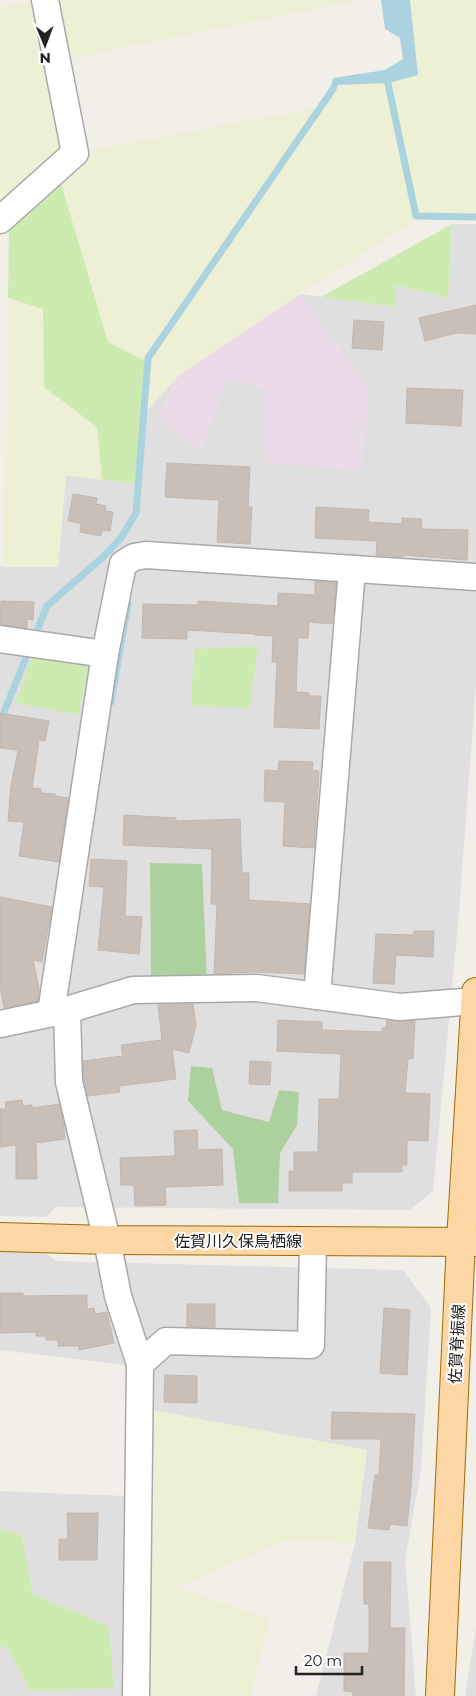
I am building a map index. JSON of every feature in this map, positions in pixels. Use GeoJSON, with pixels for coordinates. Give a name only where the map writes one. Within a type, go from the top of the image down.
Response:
{"type":"FeatureCollection","features":[{"type":"Feature","properties":{"kind":"main road","name":"佐賀脊振線"},"geometry":{"type":"LineString","coordinates":[[440,1696],[469,1241],[476,998]]}},
{"type":"Feature","properties":{"kind":"main road","name":"佐賀川久保鳥栖線"},"geometry":{"type":"LineString","coordinates":[[0,1237],[107,1240],[469,1241]]}},
{"type":"Feature","properties":{"kind":"street"},"geometry":{"type":"LineString","coordinates":[[0,220],[75,153],[45,0]]}},
{"type":"Feature","properties":{"kind":"street"},"geometry":{"type":"LineString","coordinates":[[136,1696],[140,1364],[118,1296],[107,1240],[69,1082],[59,1012],[105,654],[128,561],[146,555],[476,577]]}},
{"type":"Feature","properties":{"kind":"street"},"geometry":{"type":"LineString","coordinates":[[317,996],[352,568]]}},
{"type":"Feature","properties":{"kind":"street"},"geometry":{"type":"LineString","coordinates":[[20,642],[105,654]]}},
{"type":"Feature","properties":{"kind":"street"},"geometry":{"type":"LineString","coordinates":[[0,1024],[59,1012],[133,990],[257,988],[400,1007],[476,998]]}},
{"type":"Feature","properties":{"kind":"street"},"geometry":{"type":"LineString","coordinates":[[140,1364],[166,1340],[311,1345],[312,1241]]}},
{"type":"Feature","properties":{"kind":"shaded area"},"geometry":{"type":"Polygon","coordinates":[[[452,224],[476,224],[476,685],[458,924],[433,1191],[410,1210],[55,1207],[47,1217],[0,1216],[0,564],[2,567],[58,567],[66,475],[141,484],[146,412],[178,376],[159,417],[200,453],[227,379],[265,388],[369,390],[300,294],[396,307],[394,285],[448,298],[452,224]]]}},
{"type":"Feature","properties":{"kind":"shaded area"},"geometry":{"type":"Polygon","coordinates":[[[300,294],[369,390],[362,470],[267,463],[265,388],[227,379],[200,453],[159,417],[178,376],[300,294]]]}},
{"type":"Feature","properties":{"kind":"shaded area"},"geometry":{"type":"Polygon","coordinates":[[[0,1252],[44,1252],[56,1261],[403,1270],[431,1308],[421,1470],[405,1560],[416,1696],[316,1696],[355,1543],[367,1450],[151,1410],[126,1365],[0,1350],[0,1252]]]}},
{"type":"Feature","properties":{"kind":"shaded area"},"geometry":{"type":"Polygon","coordinates":[[[0,1491],[124,1496],[150,1499],[148,1696],[0,1696],[0,1647],[7,1647],[30,1691],[109,1626],[33,1594],[22,1535],[0,1529],[0,1491]]]}},
{"type":"Feature","properties":{"kind":"shaded area"},"geometry":{"type":"Polygon","coordinates":[[[476,1629],[476,1696],[465,1696],[476,1629]]]}},
{"type":"Feature","properties":{"kind":"green space"},"geometry":{"type":"Polygon","coordinates":[[[55,0],[359,0],[64,60],[55,0]]]}},
{"type":"Feature","properties":{"kind":"green space"},"geometry":{"type":"Polygon","coordinates":[[[410,0],[476,0],[476,215],[420,214],[411,223],[300,294],[178,376],[146,412],[151,364],[108,342],[61,183],[80,152],[326,106],[338,85],[389,83],[418,74],[410,0]]]}},
{"type":"Feature","properties":{"kind":"green space"},"geometry":{"type":"Polygon","coordinates":[[[33,1],[61,157],[0,209],[0,8],[33,1]]]}},
{"type":"Feature","properties":{"kind":"green space"},"geometry":{"type":"Polygon","coordinates":[[[61,183],[108,342],[151,364],[141,484],[102,480],[97,427],[44,387],[43,309],[8,298],[9,221],[61,183]]]}},
{"type":"Feature","properties":{"kind":"green space"},"geometry":{"type":"Polygon","coordinates":[[[452,224],[448,298],[395,285],[396,307],[321,297],[452,224]]]}},
{"type":"Feature","properties":{"kind":"green space"},"geometry":{"type":"Polygon","coordinates":[[[8,298],[43,309],[44,387],[97,427],[102,480],[66,475],[58,567],[2,567],[6,483],[8,298]]]}},
{"type":"Feature","properties":{"kind":"green space"},"geometry":{"type":"Polygon","coordinates":[[[258,646],[250,708],[191,706],[194,649],[258,646]]]}},
{"type":"Feature","properties":{"kind":"green space"},"geometry":{"type":"Polygon","coordinates":[[[34,652],[91,659],[78,715],[15,703],[34,652]]]}},
{"type":"Feature","properties":{"kind":"green space"},"geometry":{"type":"Polygon","coordinates":[[[150,863],[202,864],[207,982],[151,983],[150,863]]]}},
{"type":"Feature","properties":{"kind":"green space"},"geometry":{"type":"Polygon","coordinates":[[[191,1066],[212,1068],[222,1110],[269,1122],[279,1090],[299,1092],[297,1125],[280,1153],[278,1203],[239,1203],[233,1149],[188,1101],[191,1066]]]}},
{"type":"Feature","properties":{"kind":"green space"},"geometry":{"type":"Polygon","coordinates":[[[151,1410],[367,1450],[355,1543],[286,1540],[177,1587],[269,1619],[251,1696],[148,1696],[151,1410]]]}},
{"type":"Feature","properties":{"kind":"green space"},"geometry":{"type":"Polygon","coordinates":[[[0,1529],[22,1535],[33,1594],[109,1626],[114,1688],[30,1691],[7,1647],[0,1647],[0,1529]]]}},
{"type":"Feature","properties":{"kind":"water"},"geometry":{"type":"Polygon","coordinates":[[[381,0],[410,0],[418,75],[389,83],[338,85],[326,106],[333,78],[385,70],[403,59],[400,38],[385,29],[381,0]]]}},
{"type":"Feature","properties":{"kind":"building"},"geometry":{"type":"Polygon","coordinates":[[[476,305],[476,334],[456,333],[425,341],[419,318],[476,305]]]}},
{"type":"Feature","properties":{"kind":"building"},"geometry":{"type":"Polygon","coordinates":[[[354,320],[384,322],[382,350],[352,348],[354,320]]]}},
{"type":"Feature","properties":{"kind":"building"},"geometry":{"type":"Polygon","coordinates":[[[407,388],[463,390],[461,426],[406,423],[407,388]]]}},
{"type":"Feature","properties":{"kind":"building"},"geometry":{"type":"Polygon","coordinates":[[[167,463],[250,467],[248,507],[252,507],[250,544],[217,542],[219,500],[165,497],[167,463]]]}},
{"type":"Feature","properties":{"kind":"building"},"geometry":{"type":"Polygon","coordinates":[[[73,494],[97,498],[96,504],[106,506],[105,511],[113,512],[110,531],[102,530],[101,536],[80,532],[81,523],[68,521],[73,494]]]}},
{"type":"Feature","properties":{"kind":"building"},"geometry":{"type":"Polygon","coordinates":[[[316,507],[369,510],[368,522],[402,524],[402,518],[422,519],[421,529],[468,530],[467,560],[376,555],[377,541],[315,538],[316,507]]]}},
{"type":"Feature","properties":{"kind":"building"},"geometry":{"type":"Polygon","coordinates":[[[315,581],[336,583],[332,624],[309,622],[308,638],[298,638],[296,692],[309,693],[309,696],[321,696],[319,729],[274,727],[277,662],[272,662],[273,636],[187,630],[187,639],[142,638],[143,604],[198,605],[198,601],[278,606],[278,593],[315,595],[315,581]]]}},
{"type":"Feature","properties":{"kind":"building"},"geometry":{"type":"Polygon","coordinates":[[[1,601],[34,602],[33,620],[27,619],[27,628],[0,624],[1,601]]]}},
{"type":"Feature","properties":{"kind":"building"},"geometry":{"type":"Polygon","coordinates":[[[0,713],[49,721],[45,741],[39,740],[32,788],[41,789],[41,793],[55,794],[55,796],[68,798],[59,862],[19,856],[24,822],[8,821],[11,786],[18,750],[0,748],[0,713]]]}},
{"type":"Feature","properties":{"kind":"building"},"geometry":{"type":"Polygon","coordinates":[[[279,761],[313,762],[312,770],[319,771],[314,848],[283,846],[285,802],[264,801],[265,770],[278,771],[279,761]]]}},
{"type":"Feature","properties":{"kind":"building"},"geometry":{"type":"Polygon","coordinates":[[[124,815],[176,818],[176,821],[240,819],[242,873],[249,873],[249,900],[310,904],[304,974],[254,972],[214,974],[217,904],[211,904],[212,849],[123,845],[124,815]]]}},
{"type":"Feature","properties":{"kind":"building"},"geometry":{"type":"Polygon","coordinates":[[[91,859],[127,861],[125,916],[142,917],[139,954],[98,950],[104,887],[89,886],[91,859]]]}},
{"type":"Feature","properties":{"kind":"building"},"geometry":{"type":"Polygon","coordinates":[[[0,897],[52,907],[42,962],[33,960],[39,989],[38,1001],[4,1008],[0,987],[0,897]]]}},
{"type":"Feature","properties":{"kind":"building"},"geometry":{"type":"Polygon","coordinates":[[[414,931],[434,931],[433,957],[396,955],[394,984],[373,983],[376,934],[413,935],[414,931]]]}},
{"type":"Feature","properties":{"kind":"building"},"geometry":{"type":"Polygon","coordinates":[[[193,1004],[196,1025],[189,1053],[172,1049],[176,1079],[119,1086],[120,1092],[88,1096],[84,1080],[83,1061],[123,1056],[121,1045],[162,1040],[158,1005],[193,1004]]]}},
{"type":"Feature","properties":{"kind":"building"},"geometry":{"type":"Polygon","coordinates":[[[278,1020],[322,1022],[322,1030],[382,1032],[382,1028],[386,1028],[387,1020],[415,1021],[413,1059],[408,1059],[405,1093],[430,1094],[428,1141],[407,1140],[407,1165],[402,1165],[402,1172],[352,1172],[352,1183],[342,1183],[342,1191],[289,1191],[289,1171],[294,1171],[294,1152],[318,1152],[319,1099],[339,1099],[341,1054],[277,1051],[278,1020]]]}},
{"type":"Feature","properties":{"kind":"building"},"geometry":{"type":"Polygon","coordinates":[[[250,1061],[271,1062],[270,1085],[249,1084],[250,1061]]]}},
{"type":"Feature","properties":{"kind":"building"},"geometry":{"type":"Polygon","coordinates":[[[22,1100],[23,1106],[32,1105],[32,1108],[59,1104],[63,1119],[65,1139],[36,1143],[37,1179],[16,1179],[16,1145],[0,1147],[0,1109],[6,1109],[5,1102],[22,1100]]]}},
{"type":"Feature","properties":{"kind":"building"},"geometry":{"type":"Polygon","coordinates":[[[197,1130],[198,1150],[222,1149],[223,1185],[165,1187],[166,1205],[135,1206],[134,1185],[121,1185],[120,1158],[175,1156],[174,1131],[197,1130]]]}},
{"type":"Feature","properties":{"kind":"building"},"geometry":{"type":"Polygon","coordinates":[[[0,1293],[23,1293],[23,1296],[87,1295],[87,1309],[94,1308],[95,1314],[107,1312],[114,1343],[79,1350],[79,1346],[58,1346],[58,1340],[46,1340],[46,1336],[36,1336],[36,1332],[0,1333],[0,1293]]]}},
{"type":"Feature","properties":{"kind":"building"},"geometry":{"type":"Polygon","coordinates":[[[187,1304],[215,1304],[215,1327],[187,1327],[187,1304]]]}},
{"type":"Feature","properties":{"kind":"building"},"geometry":{"type":"Polygon","coordinates":[[[384,1308],[410,1310],[407,1375],[380,1373],[384,1308]]]}},
{"type":"Feature","properties":{"kind":"building"},"geometry":{"type":"Polygon","coordinates":[[[165,1375],[197,1376],[197,1403],[164,1402],[165,1375]]]}},
{"type":"Feature","properties":{"kind":"building"},"geometry":{"type":"Polygon","coordinates":[[[332,1412],[415,1414],[407,1526],[390,1524],[389,1530],[368,1528],[375,1475],[379,1475],[381,1439],[331,1439],[332,1412]]]}},
{"type":"Feature","properties":{"kind":"building"},"geometry":{"type":"Polygon","coordinates":[[[67,1513],[98,1513],[97,1560],[59,1560],[59,1539],[68,1539],[67,1513]]]}},
{"type":"Feature","properties":{"kind":"building"},"geometry":{"type":"Polygon","coordinates":[[[364,1562],[391,1562],[390,1628],[405,1628],[404,1696],[353,1696],[353,1692],[344,1691],[344,1653],[369,1653],[369,1604],[364,1604],[364,1562]]]}},
{"type":"Feature","properties":{"kind":"waterway"},"geometry":{"type":"LineString","coordinates":[[387,79],[416,216],[476,217]]}},
{"type":"Feature","properties":{"kind":"waterway"},"geometry":{"type":"LineString","coordinates":[[34,638],[47,606],[103,557],[121,538],[136,513],[148,358],[333,89]]}},
{"type":"Feature","properties":{"kind":"waterway"},"geometry":{"type":"LineString","coordinates":[[111,702],[128,604]]}},
{"type":"Feature","properties":{"kind":"waterway"},"geometry":{"type":"LineString","coordinates":[[0,722],[30,648]]}}]}
